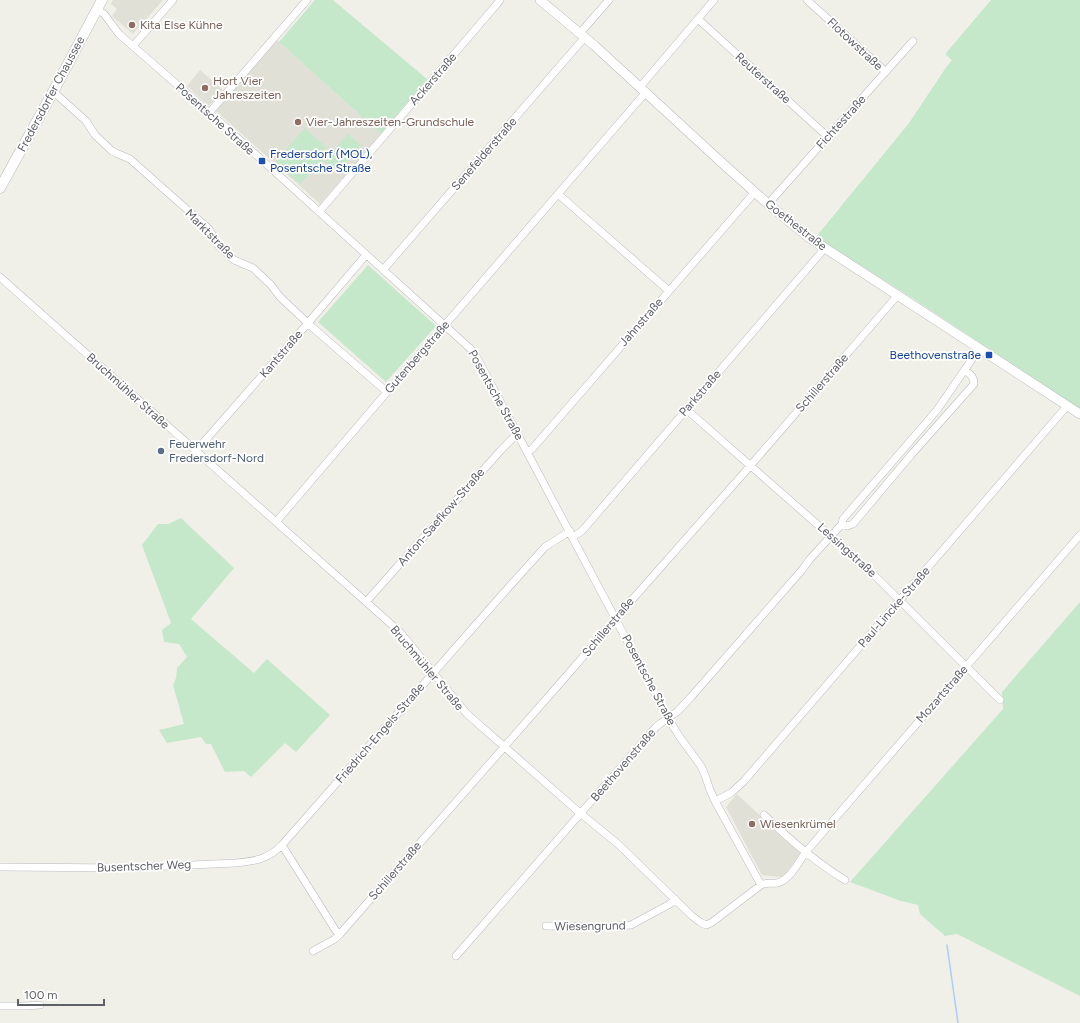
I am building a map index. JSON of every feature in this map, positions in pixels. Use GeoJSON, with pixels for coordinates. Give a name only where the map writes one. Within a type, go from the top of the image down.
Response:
{"type":"FeatureCollection","features":[{"type":"Feature","properties":{"kind":"main road","name":"Fredersdorfer Chaussee"},"geometry":{"type":"LineString","coordinates":[[0,188],[53,92],[98,3]]}},
{"type":"Feature","properties":{"kind":"street"},"geometry":{"type":"LineString","coordinates":[[133,46],[173,0]]}},
{"type":"Feature","properties":{"kind":"street","name":"Ackerstraße"},"geometry":{"type":"LineString","coordinates":[[319,212],[500,0]]}},
{"type":"Feature","properties":{"kind":"street","name":"Goethestraße"},"geometry":{"type":"LineString","coordinates":[[540,0],[582,35],[768,204],[808,237],[1080,414]]}},
{"type":"Feature","properties":{"kind":"street","name":"Senefelderstraße"},"geometry":{"type":"LineString","coordinates":[[383,270],[582,35],[609,0]]}},
{"type":"Feature","properties":{"kind":"street","name":"Gutenbergstraße"},"geometry":{"type":"LineString","coordinates":[[276,522],[558,194],[714,0]]}},
{"type":"Feature","properties":{"kind":"street","name":"Flotowstraße"},"geometry":{"type":"LineString","coordinates":[[807,0],[886,72]]}},
{"type":"Feature","properties":{"kind":"street"},"geometry":{"type":"LineString","coordinates":[[209,113],[302,2]]}},
{"type":"Feature","properties":{"kind":"street","name":"Posentsche Straße"},"geometry":{"type":"LineString","coordinates":[[98,3],[104,14],[119,34],[209,113],[474,352],[668,718],[706,775],[715,801],[761,885]]}},
{"type":"Feature","properties":{"kind":"street","name":"Reuterstraße"},"geometry":{"type":"LineString","coordinates":[[698,19],[828,137]]}},
{"type":"Feature","properties":{"kind":"street","name":"Fichtestraße"},"geometry":{"type":"LineString","coordinates":[[768,204],[913,41]]}},
{"type":"Feature","properties":{"kind":"street","name":"Marktstraße"},"geometry":{"type":"LineString","coordinates":[[53,92],[86,121],[95,135],[116,153],[130,159],[209,229],[218,245],[234,260],[253,268],[271,285],[280,297],[308,323],[387,392]]}},
{"type":"Feature","properties":{"kind":"street","name":"Jahnstraße"},"geometry":{"type":"LineString","coordinates":[[527,452],[532,449],[755,192]]}},
{"type":"Feature","properties":{"kind":"street"},"geometry":{"type":"LineString","coordinates":[[558,194],[669,291]]}},
{"type":"Feature","properties":{"kind":"street","name":"Parkstraße"},"geometry":{"type":"LineString","coordinates":[[571,534],[582,531],[825,248]]}},
{"type":"Feature","properties":{"kind":"street","name":"Kantstraße"},"geometry":{"type":"LineString","coordinates":[[196,451],[366,255]]}},
{"type":"Feature","properties":{"kind":"street","name":"Bruchmühler Straße"},"geometry":{"type":"LineString","coordinates":[[0,277],[400,632],[466,714],[618,844],[700,922],[706,925],[711,923],[764,883],[776,884],[781,882],[796,867],[805,853]]}},
{"type":"Feature","properties":{"kind":"street","name":"Schillerstraße"},"geometry":{"type":"LineString","coordinates":[[313,951],[335,939],[340,934],[505,747],[897,296]]}},
{"type":"Feature","properties":{"kind":"street","name":"Beethovenstraße"},"geometry":{"type":"LineString","coordinates":[[456,956],[656,727],[678,711],[691,697],[842,524],[843,519],[937,410],[979,349]]}},
{"type":"Feature","properties":{"kind":"street","name":"Beethovenstraße"},"geometry":{"type":"LineString","coordinates":[[842,524],[847,526],[853,524],[974,384],[974,379],[965,370]]}},
{"type":"Feature","properties":{"kind":"street","name":"Paul-Lincke-Straße"},"geometry":{"type":"LineString","coordinates":[[715,801],[731,792],[744,781],[1067,406]]}},
{"type":"Feature","properties":{"kind":"street","name":"Lessingstraße"},"geometry":{"type":"LineString","coordinates":[[686,409],[868,568],[1000,700]]}},
{"type":"Feature","properties":{"kind":"street","name":"Anton-Saefkow-Straße"},"geometry":{"type":"LineString","coordinates":[[366,602],[501,450],[518,433]]}},
{"type":"Feature","properties":{"kind":"street","name":"Friedrich-Engels-Straße"},"geometry":{"type":"LineString","coordinates":[[282,845],[545,547],[571,534]]}},
{"type":"Feature","properties":{"kind":"street","name":"Mozartstraße"},"geometry":{"type":"LineString","coordinates":[[805,853],[1080,535]]}},
{"type":"Feature","properties":{"kind":"street"},"geometry":{"type":"LineString","coordinates":[[764,815],[805,853],[845,880]]}},
{"type":"Feature","properties":{"kind":"street"},"geometry":{"type":"LineString","coordinates":[[282,845],[336,931],[340,934]]}},
{"type":"Feature","properties":{"kind":"street","name":"Busentscher Weg"},"geometry":{"type":"LineString","coordinates":[[0,867],[126,868],[236,863],[253,861],[266,857],[275,852],[282,845]]}},
{"type":"Feature","properties":{"kind":"street","name":"Wiesengrund"},"geometry":{"type":"LineString","coordinates":[[546,926],[602,927],[632,925],[670,904],[675,899]]}},
{"type":"Feature","properties":{"kind":"street"},"geometry":{"type":"LineString","coordinates":[[0,1006],[40,1005]]}},
{"type":"Feature","properties":{"kind":"shaded area","name":"Kita Else Kühne"},"geometry":{"type":"Polygon","coordinates":[[[113,0],[163,0],[133,34],[112,16],[117,9],[111,4],[113,0]]]}},
{"type":"Feature","properties":{"kind":"shaded area","name":"Vier-Jahreszeiten-Grundschule"},"geometry":{"type":"Polygon","coordinates":[[[277,40],[381,134],[320,204],[216,111],[277,40]]]}},
{"type":"Feature","properties":{"kind":"shaded area","name":"Hort Vier Jahreszeiten"},"geometry":{"type":"Polygon","coordinates":[[[200,70],[223,90],[209,106],[187,86],[200,70]]]}},
{"type":"Feature","properties":{"kind":"shaded area","name":"Wiesenkrümel"},"geometry":{"type":"Polygon","coordinates":[[[737,794],[801,852],[787,872],[781,877],[762,875],[726,807],[737,794]]]}},
{"type":"Feature","properties":{"kind":"green space"},"geometry":{"type":"Polygon","coordinates":[[[315,0],[333,0],[427,79],[381,134],[279,42],[315,0]]]}},
{"type":"Feature","properties":{"kind":"green space"},"geometry":{"type":"Polygon","coordinates":[[[991,0],[1080,0],[1080,409],[912,298],[816,237],[909,123],[952,60],[946,55],[946,53],[991,0]]]}},
{"type":"Feature","properties":{"kind":"green space"},"geometry":{"type":"Polygon","coordinates":[[[305,128],[326,147],[319,154],[324,159],[300,184],[275,162],[305,128]]]}},
{"type":"Feature","properties":{"kind":"green space"},"geometry":{"type":"Polygon","coordinates":[[[348,134],[361,145],[337,172],[324,161],[348,134]]]}},
{"type":"Feature","properties":{"kind":"green space"},"geometry":{"type":"Polygon","coordinates":[[[368,265],[436,326],[386,382],[318,322],[368,265]]]}},
{"type":"Feature","properties":{"kind":"green space"},"geometry":{"type":"Polygon","coordinates":[[[181,518],[234,568],[191,619],[254,673],[267,659],[330,715],[296,752],[285,743],[251,777],[244,771],[225,772],[211,744],[206,744],[201,737],[167,743],[159,730],[184,724],[173,685],[176,678],[177,668],[187,657],[179,644],[164,642],[162,630],[171,623],[142,545],[158,524],[168,524],[181,518]]]}},
{"type":"Feature","properties":{"kind":"green space"},"geometry":{"type":"Polygon","coordinates":[[[1080,602],[1080,996],[957,934],[945,936],[920,914],[918,905],[901,901],[850,882],[1003,709],[1002,692],[1080,602]]]}},
{"type":"Feature","properties":{"kind":"waterway"},"geometry":{"type":"LineString","coordinates":[[947,945],[958,1023]]}},
{"type":"Feature","properties":{"kind":"place","name":"Kita Else Kühne"},"geometry":{"type":"Point","coordinates":[132,25]}},
{"type":"Feature","properties":{"kind":"place","name":"Hort Vier Jahreszeiten"},"geometry":{"type":"Point","coordinates":[205,88]}},
{"type":"Feature","properties":{"kind":"place","name":"Vier-Jahreszeiten-Grundschule"},"geometry":{"type":"Point","coordinates":[298,122]}},
{"type":"Feature","properties":{"kind":"place","name":"Fredersdorf (MOL), Posentsche Straße"},"geometry":{"type":"Point","coordinates":[262,161]}},
{"type":"Feature","properties":{"kind":"place","name":"Beethovenstraße"},"geometry":{"type":"Point","coordinates":[989,355]}},
{"type":"Feature","properties":{"kind":"place","name":"Feuerwehr Fredersdorf-Nord"},"geometry":{"type":"Point","coordinates":[161,451]}},
{"type":"Feature","properties":{"kind":"place","name":"Wiesenkrümel"},"geometry":{"type":"Point","coordinates":[752,824]}}]}
